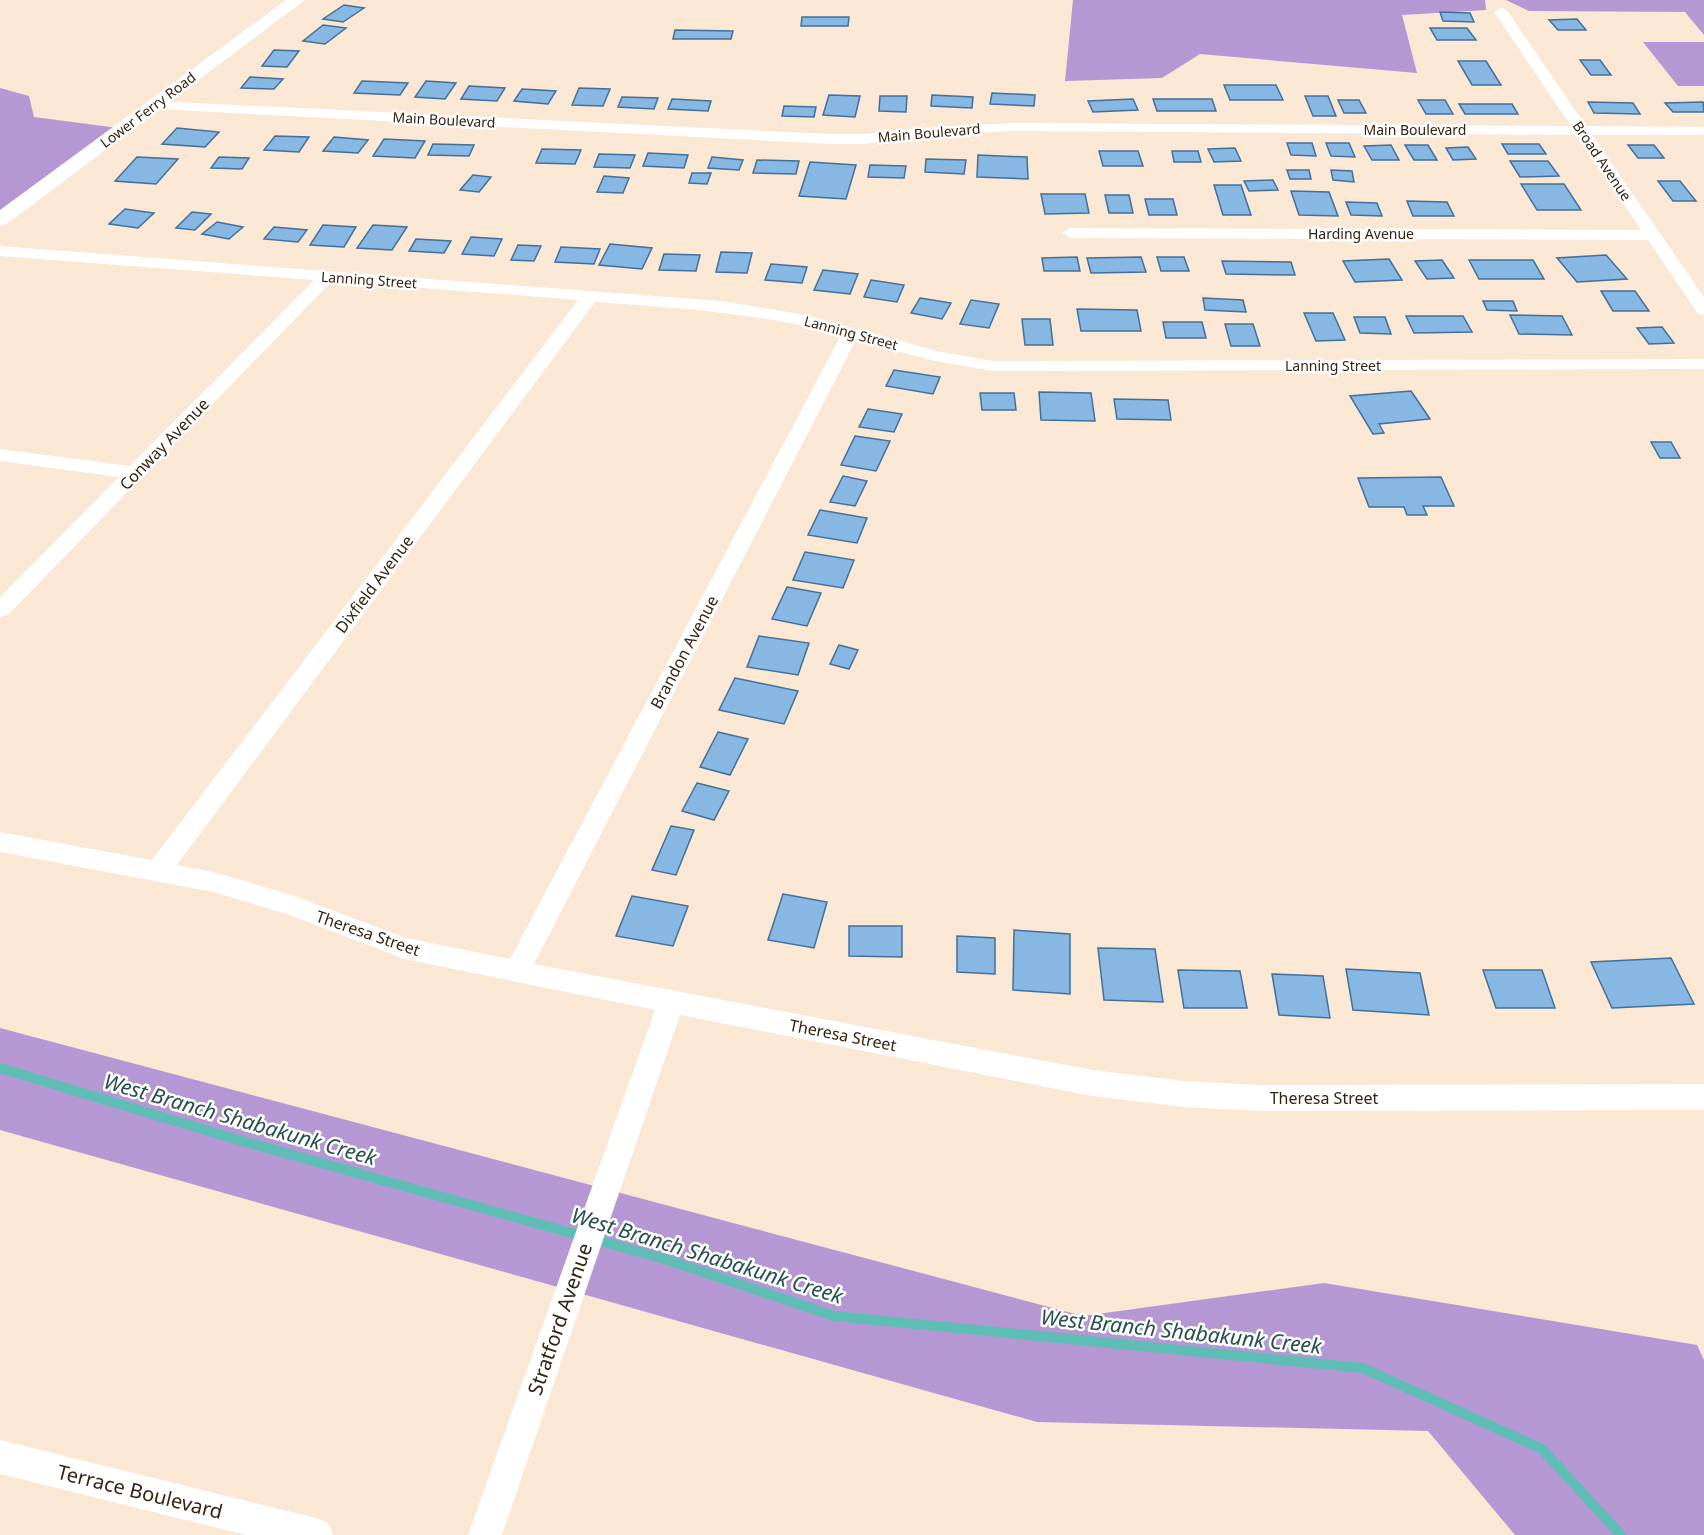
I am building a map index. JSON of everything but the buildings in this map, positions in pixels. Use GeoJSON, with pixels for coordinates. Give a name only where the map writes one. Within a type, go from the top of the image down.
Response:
{"type":"FeatureCollection","features":[{"type":"Feature","properties":{"kind":"street","name":"Lower Ferry Road"},"geometry":{"type":"LineString","coordinates":[[0,220],[297,0]]}},
{"type":"Feature","properties":{"kind":"street","name":"Broad Avenue"},"geometry":{"type":"LineString","coordinates":[[1501,12],[1704,310]]}},
{"type":"Feature","properties":{"kind":"street","name":"Main Boulevard"},"geometry":{"type":"LineString","coordinates":[[155,105],[831,138],[875,138],[933,131],[1014,127],[1704,131]]}},
{"type":"Feature","properties":{"kind":"street","name":"Harding Avenue"},"geometry":{"type":"LineString","coordinates":[[1070,233],[1652,235]]}},
{"type":"Feature","properties":{"kind":"street","name":"Lanning Street"},"geometry":{"type":"LineString","coordinates":[[0,251],[590,296],[754,311],[806,320],[963,363],[1012,367],[1704,364]]}},
{"type":"Feature","properties":{"kind":"street","name":"Conway Avenue"},"geometry":{"type":"LineString","coordinates":[[0,610],[327,277]]}},
{"type":"Feature","properties":{"kind":"street","name":"Dixfield Avenue"},"geometry":{"type":"LineString","coordinates":[[158,871],[590,296]]}},
{"type":"Feature","properties":{"kind":"street","name":"Brandon Avenue"},"geometry":{"type":"LineString","coordinates":[[517,971],[851,333]]}},
{"type":"Feature","properties":{"kind":"street"},"geometry":{"type":"LineString","coordinates":[[0,455],[134,473]]}},
{"type":"Feature","properties":{"kind":"street","name":"Theresa Street"},"geometry":{"type":"LineString","coordinates":[[0,842],[213,882],[292,905],[404,948],[1092,1083],[1184,1094],[1259,1098],[1704,1097]]}},
{"type":"Feature","properties":{"kind":"street","name":"Stratford Avenue"},"geometry":{"type":"LineString","coordinates":[[485,1535],[671,1002]]}},
{"type":"Feature","properties":{"kind":"street","name":"Terrace Boulevard"},"geometry":{"type":"LineString","coordinates":[[0,1457],[316,1535]]}},
{"type":"Feature","properties":{"kind":"shaded area"},"geometry":{"type":"Polygon","coordinates":[[[1073,0],[1485,0],[1486,10],[1402,15],[1417,73],[1200,54],[1162,78],[1065,81],[1073,0]]]}},
{"type":"Feature","properties":{"kind":"shaded area"},"geometry":{"type":"Polygon","coordinates":[[[1506,0],[1704,0],[1704,35],[1685,12],[1529,11],[1506,0]]]}},
{"type":"Feature","properties":{"kind":"shaded area"},"geometry":{"type":"Polygon","coordinates":[[[1643,42],[1704,42],[1704,86],[1678,86],[1643,42]]]}},
{"type":"Feature","properties":{"kind":"shaded area"},"geometry":{"type":"Polygon","coordinates":[[[0,88],[29,96],[34,117],[118,128],[0,211],[0,88]]]}},
{"type":"Feature","properties":{"kind":"shaded area"},"geometry":{"type":"Polygon","coordinates":[[[0,1028],[1083,1316],[1324,1283],[1697,1345],[1704,1360],[1704,1535],[1515,1535],[1428,1431],[1037,1422],[0,1130],[0,1028]]]}},
{"type":"Feature","properties":{"kind":"waterway","name":"West Branch Shabakunk Creek"},"geometry":{"type":"LineString","coordinates":[[0,1068],[235,1139],[661,1258],[834,1316],[1363,1368],[1542,1449],[1621,1535]]}}]}
